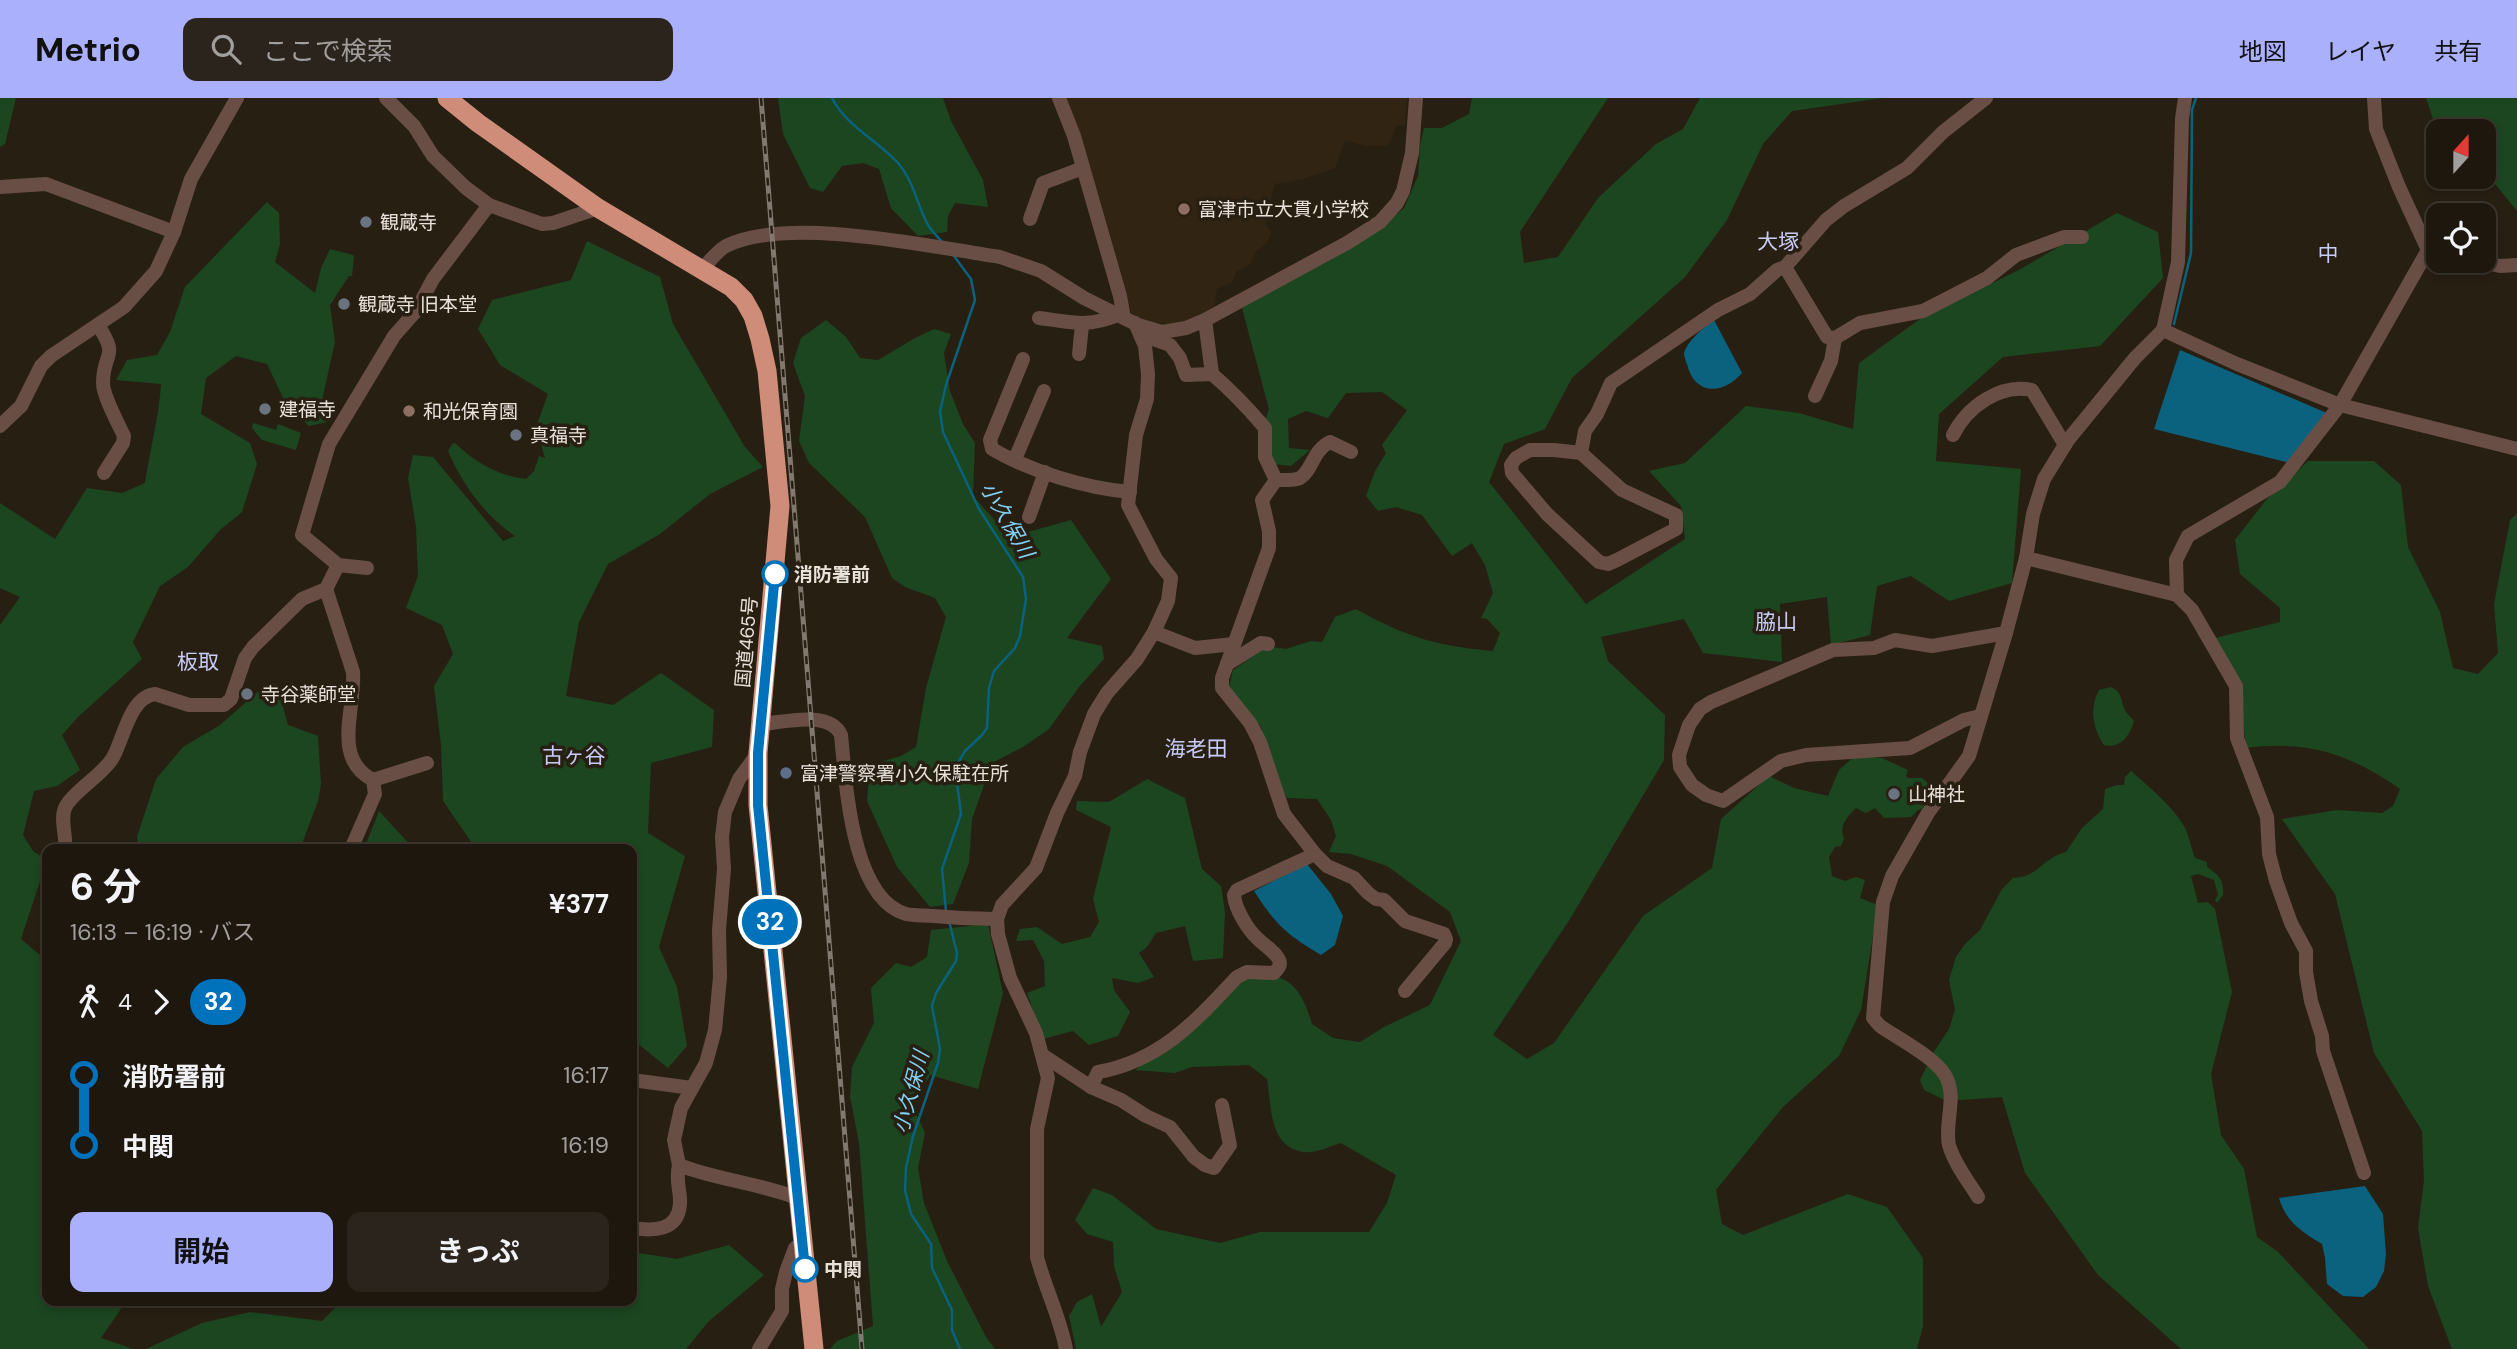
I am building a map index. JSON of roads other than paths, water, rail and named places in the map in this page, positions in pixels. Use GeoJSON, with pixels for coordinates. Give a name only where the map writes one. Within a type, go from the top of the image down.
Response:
{"type":"FeatureCollection","features":[{"type":"Feature","properties":{"kind":"highway","name":"国道465号"},"geometry":{"type":"LineString","coordinates":[[447,98],[598,208],[731,287],[744,300],[760,339],[767,371],[780,506],[758,753],[758,805],[814,1349]]}},
{"type":"Feature","properties":{"kind":"street"},"geometry":{"type":"LineString","coordinates":[[0,426],[21,406],[41,366],[51,356],[124,307],[156,271],[174,232],[191,179],[237,98]]}},
{"type":"Feature","properties":{"kind":"street"},"geometry":{"type":"LineString","coordinates":[[386,98],[414,127],[433,156],[466,188],[489,205],[542,224],[598,208]]}},
{"type":"Feature","properties":{"kind":"street"},"geometry":{"type":"LineString","coordinates":[[1059,98],[1074,136],[1128,320],[1144,345],[1148,374],[1147,400],[1136,435],[1128,505],[1156,559],[1171,578],[1168,601],[1154,632],[1137,659],[1107,692],[1094,714],[1080,752],[1075,776],[1057,813],[1036,868],[1002,905],[997,919],[998,934],[1010,978],[1036,1033],[1048,1078],[1037,1129],[1037,1257],[1061,1323],[1066,1349]]}},
{"type":"Feature","properties":{"kind":"street"},"geometry":{"type":"LineString","coordinates":[[703,268],[724,247],[741,241],[795,233],[858,236],[1000,257],[1041,271],[1084,298],[1128,320],[1162,332],[1172,332],[1205,320],[1347,243],[1380,222],[1391,211],[1403,191],[1412,153],[1416,98]]}},
{"type":"Feature","properties":{"kind":"street"},"geometry":{"type":"LineString","coordinates":[[1581,453],[1585,431],[1597,414],[1611,383],[1718,310],[1750,294],[1777,270],[1785,267],[1826,220],[1907,168],[1943,132],[1986,98]]}},
{"type":"Feature","properties":{"kind":"street"},"geometry":{"type":"LineString","coordinates":[[1978,1197],[1948,1142],[1951,1093],[1946,1077],[1938,1066],[1880,1027],[1873,1018],[1883,902],[1892,876],[1928,813],[1969,756],[2006,633],[2026,558],[2033,514],[2045,480],[2065,445],[2135,358],[2163,330],[2178,262],[2182,119],[2185,98]]}},
{"type":"Feature","properties":{"kind":"street"},"geometry":{"type":"LineString","coordinates":[[2374,98],[2376,129],[2399,187],[2426,237]]}},
{"type":"Feature","properties":{"kind":"street"},"geometry":{"type":"LineString","coordinates":[[1030,219],[1043,183],[1083,167]]}},
{"type":"Feature","properties":{"kind":"street"},"geometry":{"type":"LineString","coordinates":[[0,187],[46,184],[174,232]]}},
{"type":"Feature","properties":{"kind":"street"},"geometry":{"type":"LineString","coordinates":[[367,568],[338,565],[302,535],[329,444],[394,336],[416,311],[433,279],[489,205]]}},
{"type":"Feature","properties":{"kind":"street"},"geometry":{"type":"LineString","coordinates":[[1785,267],[1814,319],[1827,337],[1835,338],[1860,323],[1923,312],[1987,278],[2016,255],[2064,237],[2082,237]]}},
{"type":"Feature","properties":{"kind":"street"},"geometry":{"type":"LineString","coordinates":[[2177,595],[2175,560],[2188,536],[2280,482],[2340,405],[2426,262]]}},
{"type":"Feature","properties":{"kind":"street"},"geometry":{"type":"LineString","coordinates":[[2496,265],[2517,265]]}},
{"type":"Feature","properties":{"kind":"street"},"geometry":{"type":"LineString","coordinates":[[1039,318],[1082,325],[1128,320],[1150,338],[1170,345],[1180,358],[1186,375],[1212,374]]}},
{"type":"Feature","properties":{"kind":"street"},"geometry":{"type":"LineString","coordinates":[[1205,320],[1212,374],[1239,397],[1247,410],[1265,428],[1265,457],[1276,480]]}},
{"type":"Feature","properties":{"kind":"street"},"geometry":{"type":"LineString","coordinates":[[98,324],[109,342],[111,351],[103,384],[124,436],[123,443],[104,473]]}},
{"type":"Feature","properties":{"kind":"street"},"geometry":{"type":"LineString","coordinates":[[1079,354],[1082,325]]}},
{"type":"Feature","properties":{"kind":"street"},"geometry":{"type":"LineString","coordinates":[[2163,330],[2237,364],[2340,405],[2517,449]]}},
{"type":"Feature","properties":{"kind":"street"},"geometry":{"type":"LineString","coordinates":[[1815,396],[1831,361],[1835,338]]}},
{"type":"Feature","properties":{"kind":"street"},"geometry":{"type":"LineString","coordinates":[[1023,359],[989,440],[992,449],[1045,472],[1100,489],[1130,492]]}},
{"type":"Feature","properties":{"kind":"street"},"geometry":{"type":"LineString","coordinates":[[1953,435],[1959,423],[1995,393],[2019,387],[2032,390],[2065,445]]}},
{"type":"Feature","properties":{"kind":"street"},"geometry":{"type":"LineString","coordinates":[[1015,459],[1044,391]]}},
{"type":"Feature","properties":{"kind":"street"},"geometry":{"type":"LineString","coordinates":[[1276,480],[1298,479],[1304,475],[1322,446],[1330,442],[1352,452]]}},
{"type":"Feature","properties":{"kind":"street"},"geometry":{"type":"LineString","coordinates":[[1530,450],[1581,453],[1622,490],[1676,515],[1676,529],[1608,564],[1600,562],[1547,514],[1512,474],[1511,465],[1516,458],[1530,450]]}},
{"type":"Feature","properties":{"kind":"street"},"geometry":{"type":"LineString","coordinates":[[1029,517],[1045,472]]}},
{"type":"Feature","properties":{"kind":"street"},"geometry":{"type":"LineString","coordinates":[[1276,480],[1262,500],[1269,531],[1269,548],[1222,678],[1222,688],[1250,723],[1260,742],[1284,814],[1315,854],[1327,866],[1354,878],[1376,899],[1384,900],[1405,922],[1444,934],[1445,943],[1405,991]]}},
{"type":"Feature","properties":{"kind":"street"},"geometry":{"type":"LineString","coordinates":[[2026,558],[2177,595],[2192,610],[2236,686],[2237,738],[2267,817],[2269,854],[2291,923],[2306,951],[2306,972],[2311,1001],[2322,1036],[2323,1051],[2364,1173]]}},
{"type":"Feature","properties":{"kind":"street"},"geometry":{"type":"LineString","coordinates":[[68,844],[64,818],[66,806],[113,757],[124,726],[139,705],[149,695],[155,694],[189,705],[224,705],[231,699],[245,658],[253,647],[302,599],[326,589],[338,565]]}},
{"type":"Feature","properties":{"kind":"street"},"geometry":{"type":"LineString","coordinates":[[326,589],[353,672],[348,735],[354,764],[373,780],[427,764]]}},
{"type":"Feature","properties":{"kind":"street"},"geometry":{"type":"LineString","coordinates":[[1154,632],[1195,648],[1234,644]]}},
{"type":"Feature","properties":{"kind":"street"},"geometry":{"type":"LineString","coordinates":[[1980,716],[1964,720],[1910,748],[1806,755],[1781,761],[1723,801],[1706,795],[1692,785],[1680,767],[1679,755],[1689,725],[1700,709],[1833,650],[1874,648],[1895,640],[1932,646],[2006,633]]}},
{"type":"Feature","properties":{"kind":"street"},"geometry":{"type":"LineString","coordinates":[[1227,664],[1261,643],[1268,644]]}},
{"type":"Feature","properties":{"kind":"street"},"geometry":{"type":"LineString","coordinates":[[762,724],[817,721],[828,722],[837,727],[841,736],[849,810],[870,884],[888,905],[906,914],[997,919]]}},
{"type":"Feature","properties":{"kind":"street"},"geometry":{"type":"LineString","coordinates":[[637,1229],[652,1231],[669,1226],[677,1217],[680,1204],[676,1180],[679,1164],[674,1140],[681,1108],[706,1063],[715,1030],[720,977],[719,930],[725,812],[739,779],[758,753]]}},
{"type":"Feature","properties":{"kind":"street"},"geometry":{"type":"LineString","coordinates":[[353,844],[375,794],[373,780]]}},
{"type":"Feature","properties":{"kind":"street"},"geometry":{"type":"LineString","coordinates":[[1091,1087],[1098,1072],[1124,1067],[1174,1040],[1237,977],[1247,972],[1275,973],[1280,962],[1254,936],[1234,895],[1237,890],[1315,854]]}},
{"type":"Feature","properties":{"kind":"street"},"geometry":{"type":"LineString","coordinates":[[1044,1056],[1091,1087],[1170,1127],[1194,1157],[1213,1168],[1230,1145],[1222,1105]]}},
{"type":"Feature","properties":{"kind":"street"},"geometry":{"type":"LineString","coordinates":[[637,1081],[692,1088]]}},
{"type":"Feature","properties":{"kind":"street"},"geometry":{"type":"LineString","coordinates":[[679,1164],[695,1171],[772,1188],[797,1198]]}},
{"type":"Feature","properties":{"kind":"street"},"geometry":{"type":"LineString","coordinates":[[759,1349],[782,1311],[782,1289],[786,1272],[795,1248],[803,1242]]}},
{"type":"Feature","properties":{"kind":"water"},"geometry":{"type":"Polygon","coordinates":[[[1714,320],[1742,373],[1727,385],[1710,389],[1696,382],[1684,354],[1692,340],[1714,320]]]}},
{"type":"Feature","properties":{"kind":"water"},"geometry":{"type":"Polygon","coordinates":[[[2180,350],[2329,414],[2290,463],[2154,429],[2180,350]]]}},
{"type":"Feature","properties":{"kind":"water"},"geometry":{"type":"Polygon","coordinates":[[[1307,864],[1331,894],[1343,916],[1335,945],[1321,955],[1283,928],[1254,891],[1307,864]]]}},
{"type":"Feature","properties":{"kind":"water"},"geometry":{"type":"Polygon","coordinates":[[[2365,1186],[2383,1214],[2386,1254],[2384,1271],[2376,1287],[2363,1297],[2343,1296],[2327,1284],[2322,1244],[2290,1220],[2279,1198],[2365,1186]]]}},
{"type":"Feature","properties":{"kind":"waterway","name":"小久保川"},"geometry":{"type":"LineString","coordinates":[[832,98],[853,125],[898,163],[911,184],[927,224],[943,243]]}},
{"type":"Feature","properties":{"kind":"waterway"},"geometry":{"type":"LineString","coordinates":[[2174,324],[2191,253],[2192,110],[2196,98]]}},
{"type":"Feature","properties":{"kind":"waterway","name":"小久保川"},"geometry":{"type":"LineString","coordinates":[[946,911],[942,869],[961,814],[957,783],[958,763],[965,751],[987,728],[989,688],[994,671],[1015,648],[1020,636],[1026,599],[1023,577],[979,509],[943,432],[940,412],[946,385],[975,300],[971,279],[954,256]]}},
{"type":"Feature","properties":{"kind":"waterway","name":"小久保川"},"geometry":{"type":"LineString","coordinates":[[949,921],[957,953],[956,961],[936,993],[932,1006],[940,1049],[938,1063],[913,1136],[906,1168],[905,1190],[911,1214],[931,1244],[932,1268],[952,1310],[952,1330],[960,1349]]}},
{"type":"Feature","properties":{"kind":"railway"},"geometry":{"type":"LineString","coordinates":[[761,98],[862,1349]]}},
{"type":"Feature","properties":{"kind":"place","name":"富津市立大貫小学校"},"geometry":{"type":"Point","coordinates":[1184,209]}},
{"type":"Feature","properties":{"kind":"place","name":"観蔵寺"},"geometry":{"type":"Point","coordinates":[366,222]}},
{"type":"Feature","properties":{"kind":"place","name":"観蔵寺 旧本堂"},"geometry":{"type":"Point","coordinates":[344,304]}},
{"type":"Feature","properties":{"kind":"place","name":"建福寺"},"geometry":{"type":"Point","coordinates":[265,409]}},
{"type":"Feature","properties":{"kind":"place","name":"和光保育園"},"geometry":{"type":"Point","coordinates":[409,411]}},
{"type":"Feature","properties":{"kind":"place","name":"真福寺"},"geometry":{"type":"Point","coordinates":[516,435]}},
{"type":"Feature","properties":{"kind":"place","name":"消防署前"},"geometry":{"type":"Point","coordinates":[775,574]}},
{"type":"Feature","properties":{"kind":"place","name":"寺谷薬師堂"},"geometry":{"type":"Point","coordinates":[247,694]}},
{"type":"Feature","properties":{"kind":"place","name":"富津警察署小久保駐在所"},"geometry":{"type":"Point","coordinates":[786,773]}},
{"type":"Feature","properties":{"kind":"place","name":"山神社"},"geometry":{"type":"Point","coordinates":[1894,794]}},
{"type":"Feature","properties":{"kind":"place","name":"中関"},"geometry":{"type":"Point","coordinates":[805,1269]}},
{"type":"Feature","properties":{"kind":"district","name":"大塚"},"geometry":{"type":"Point","coordinates":[1778,242]}},
{"type":"Feature","properties":{"kind":"district","name":"中"},"geometry":{"type":"Point","coordinates":[2328,254]}},
{"type":"Feature","properties":{"kind":"district","name":"脇山"},"geometry":{"type":"Point","coordinates":[1776,622]}},
{"type":"Feature","properties":{"kind":"district","name":"板取"},"geometry":{"type":"Point","coordinates":[198,662]}},
{"type":"Feature","properties":{"kind":"district","name":"海老田"},"geometry":{"type":"Point","coordinates":[1196,749]}},
{"type":"Feature","properties":{"kind":"district","name":"古ヶ谷"},"geometry":{"type":"Point","coordinates":[574,756]}}]}
